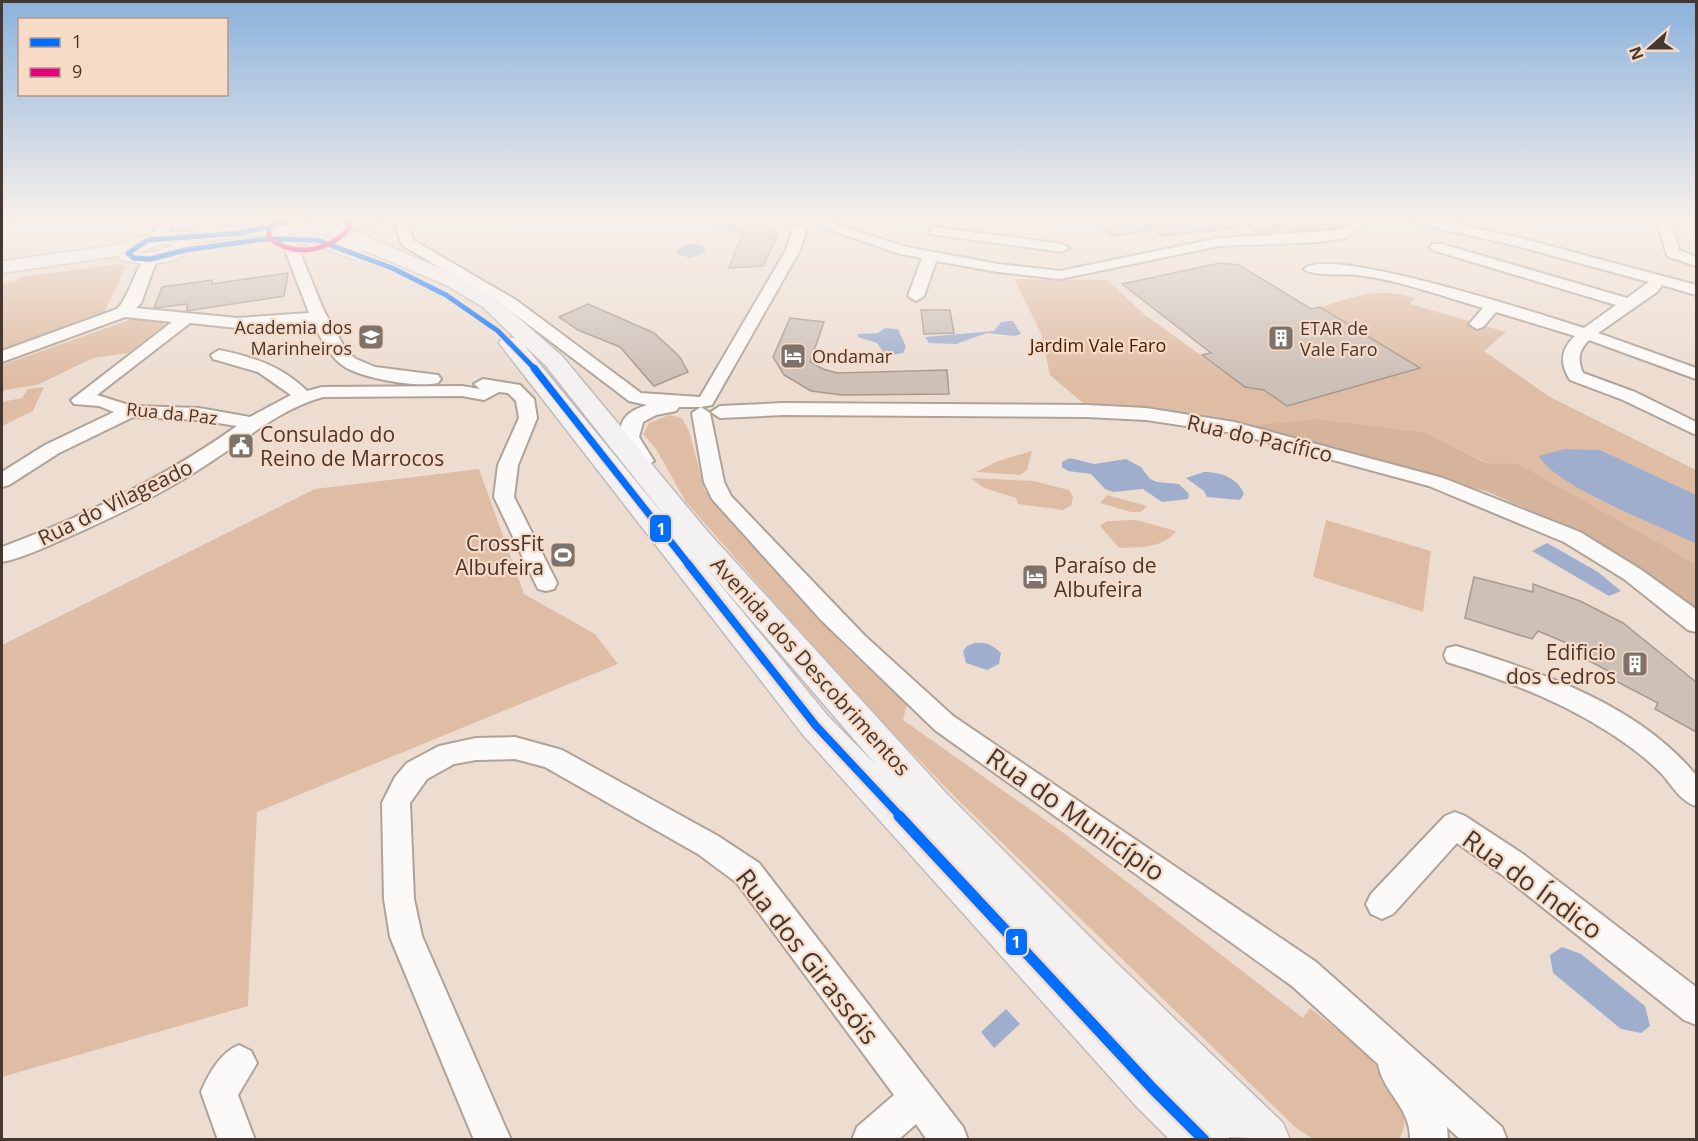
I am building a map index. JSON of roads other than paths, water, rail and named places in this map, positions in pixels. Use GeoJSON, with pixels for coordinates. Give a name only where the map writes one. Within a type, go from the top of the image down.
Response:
{"type":"FeatureCollection","features":[{"type":"Feature","properties":{"kind":"main road","name":"Avenida dos Descobrimentos"},"geometry":{"type":"LineString","coordinates":[[397,270],[472,310],[525,357],[816,726],[1153,1089],[1205,1140]]}},
{"type":"Feature","properties":{"kind":"main road","name":"Avenida dos Descobrimentos"},"geometry":{"type":"LineString","coordinates":[[428,270],[451,280],[490,303],[554,361],[698,540],[934,806],[1084,961],[1266,1140]]}},
{"type":"Feature","properties":{"kind":"street"},"geometry":{"type":"LineString","coordinates":[[2,357],[100,323],[123,312],[133,303],[138,270]]}},
{"type":"Feature","properties":{"kind":"street"},"geometry":{"type":"LineString","coordinates":[[301,270],[332,346],[348,362],[378,373],[496,385],[514,389],[525,399],[528,418],[507,465],[504,497],[546,584]]}},
{"type":"Feature","properties":{"kind":"street"},"geometry":{"type":"LineString","coordinates":[[455,270],[510,303],[635,397],[711,407]]}},
{"type":"Feature","properties":{"kind":"street"},"geometry":{"type":"LineString","coordinates":[[711,407],[734,356],[782,270]]}},
{"type":"Feature","properties":{"kind":"street"},"geometry":{"type":"LineString","coordinates":[[916,296],[925,270]]}},
{"type":"Feature","properties":{"kind":"street"},"geometry":{"type":"LineString","coordinates":[[1014,270],[1060,275],[1083,270]]}},
{"type":"Feature","properties":{"kind":"street"},"geometry":{"type":"LineString","coordinates":[[1362,270],[1586,334],[1696,374]]}},
{"type":"Feature","properties":{"kind":"street"},"geometry":{"type":"LineString","coordinates":[[1516,270],[1630,304]]}},
{"type":"Feature","properties":{"kind":"street"},"geometry":{"type":"LineString","coordinates":[[1623,270],[1696,290]]}},
{"type":"Feature","properties":{"kind":"street"},"geometry":{"type":"LineString","coordinates":[[1658,280],[1652,289],[1586,334],[1573,348],[1570,362],[1576,376],[1629,396],[1696,429]]}},
{"type":"Feature","properties":{"kind":"street"},"geometry":{"type":"LineString","coordinates":[[1477,324],[1493,306]]}},
{"type":"Feature","properties":{"kind":"street"},"geometry":{"type":"LineString","coordinates":[[123,312],[237,323],[319,314]]}},
{"type":"Feature","properties":{"kind":"street","name":"Rua da Paz"},"geometry":{"type":"LineString","coordinates":[[186,319],[80,400],[101,401],[130,411],[199,414],[253,423]]}},
{"type":"Feature","properties":{"kind":"street"},"geometry":{"type":"LineString","coordinates":[[219,355],[264,366],[290,383],[302,396]]}},
{"type":"Feature","properties":{"kind":"street","name":"Rua do Vilageado"},"geometry":{"type":"LineString","coordinates":[[2,556],[158,486],[200,461],[273,408],[302,396],[322,392],[462,391],[484,395],[496,385]]}},
{"type":"Feature","properties":{"kind":"street"},"geometry":{"type":"LineString","coordinates":[[650,480],[642,456],[629,437],[632,423],[644,412],[657,408],[711,407]]}},
{"type":"Feature","properties":{"kind":"street","name":"Rua do Pacífico"},"geometry":{"type":"LineString","coordinates":[[711,407],[1088,411],[1146,414],[1234,428],[1436,482],[1572,537],[1632,574],[1686,612],[1696,624]]}},
{"type":"Feature","properties":{"kind":"street","name":"Rua do Município"},"geometry":{"type":"LineString","coordinates":[[711,407],[707,451],[716,490],[845,632],[944,723],[1304,974],[1489,1140]]}},
{"type":"Feature","properties":{"kind":"street"},"geometry":{"type":"LineString","coordinates":[[2,481],[52,449],[130,411]]}},
{"type":"Feature","properties":{"kind":"street"},"geometry":{"type":"LineString","coordinates":[[1456,655],[1504,669],[1548,686],[1608,717],[1664,758],[1696,794]]}},
{"type":"Feature","properties":{"kind":"street","name":"Rua dos Girassóis"},"geometry":{"type":"LineString","coordinates":[[493,1140],[406,937],[399,899],[396,803],[405,784],[417,771],[432,761],[449,754],[476,749],[514,748],[552,758],[708,845],[748,873],[950,1140]]}},
{"type":"Feature","properties":{"kind":"street","name":"Rua do Índico"},"geometry":{"type":"LineString","coordinates":[[1382,904],[1455,825],[1512,864],[1696,1008]]}},
{"type":"Feature","properties":{"kind":"street"},"geometry":{"type":"LineString","coordinates":[[1385,1045],[1429,1119],[1429,1140]]}},
{"type":"Feature","properties":{"kind":"street"},"geometry":{"type":"LineString","coordinates":[[237,1140],[219,1092],[238,1063]]}},
{"type":"Feature","properties":{"kind":"street"},"geometry":{"type":"LineString","coordinates":[[870,1140],[918,1098]]}},
{"type":"Feature","properties":{"kind":"water"},"geometry":{"type":"Polygon","coordinates":[[[1013,321],[1021,334],[1014,336],[987,333],[956,344],[929,343],[925,337],[994,331],[1001,322],[1013,321]]]}},
{"type":"Feature","properties":{"kind":"water"},"geometry":{"type":"Polygon","coordinates":[[[885,328],[898,329],[906,347],[903,353],[886,356],[877,343],[858,337],[858,334],[878,333],[885,328]]]}},
{"type":"Feature","properties":{"kind":"water"},"geometry":{"type":"Polygon","coordinates":[[[1565,449],[1600,450],[1696,495],[1696,544],[1587,493],[1549,468],[1539,456],[1565,449]]]}},
{"type":"Feature","properties":{"kind":"water"},"geometry":{"type":"Polygon","coordinates":[[[1070,458],[1094,464],[1126,459],[1141,467],[1150,479],[1179,484],[1189,494],[1188,499],[1162,502],[1143,489],[1113,492],[1105,489],[1091,474],[1068,471],[1062,467],[1062,462],[1070,458]]]}},
{"type":"Feature","properties":{"kind":"water"},"geometry":{"type":"Polygon","coordinates":[[[1204,472],[1228,477],[1238,484],[1244,494],[1240,500],[1207,497],[1204,491],[1186,478],[1204,472]]]}},
{"type":"Feature","properties":{"kind":"water"},"geometry":{"type":"Polygon","coordinates":[[[1547,543],[1598,572],[1621,591],[1609,596],[1532,551],[1547,543]]]}},
{"type":"Feature","properties":{"kind":"water"},"geometry":{"type":"Polygon","coordinates":[[[975,643],[989,645],[1001,653],[999,664],[987,670],[966,663],[963,651],[967,646],[975,643]]]}},
{"type":"Feature","properties":{"kind":"water"},"geometry":{"type":"Polygon","coordinates":[[[1562,947],[1581,954],[1645,1006],[1650,1026],[1641,1033],[1621,1029],[1553,973],[1550,955],[1562,947]]]}},
{"type":"Feature","properties":{"kind":"water"},"geometry":{"type":"Polygon","coordinates":[[[1006,1009],[1020,1024],[994,1048],[981,1032],[1006,1009]]]}},
{"type":"Feature","properties":{"kind":"place","name":"Academia dos Marinheiros"},"geometry":{"type":"Point","coordinates":[371,337]}},
{"type":"Feature","properties":{"kind":"place","name":"ETAR de Vale Faro"},"geometry":{"type":"Point","coordinates":[1281,338]}},
{"type":"Feature","properties":{"kind":"place","name":"Ondamar"},"geometry":{"type":"Point","coordinates":[793,356]}},
{"type":"Feature","properties":{"kind":"place","name":"Consulado do Reino de Marrocos"},"geometry":{"type":"Point","coordinates":[241,446]}},
{"type":"Feature","properties":{"kind":"place","name":"CrossFit Albufeira"},"geometry":{"type":"Point","coordinates":[563,555]}},
{"type":"Feature","properties":{"kind":"place","name":"Paraíso de Albufeira"},"geometry":{"type":"Point","coordinates":[1035,577]}},
{"type":"Feature","properties":{"kind":"place","name":"Edificio dos Cedros"},"geometry":{"type":"Point","coordinates":[1635,664]}},
{"type":"Feature","properties":{"kind":"park label","name":"Jardim Vale Faro"},"geometry":{"type":"Point","coordinates":[1098,345]}}]}
